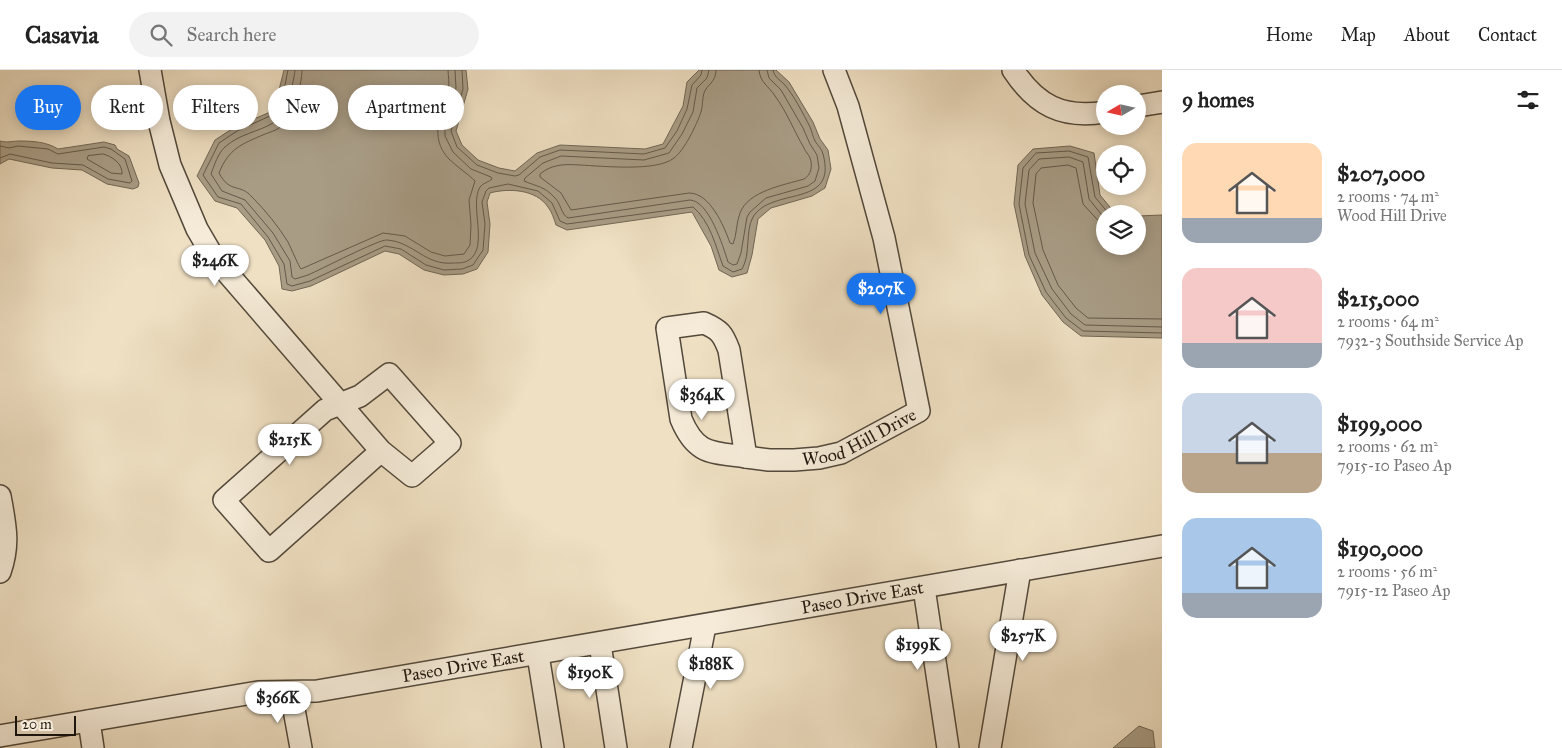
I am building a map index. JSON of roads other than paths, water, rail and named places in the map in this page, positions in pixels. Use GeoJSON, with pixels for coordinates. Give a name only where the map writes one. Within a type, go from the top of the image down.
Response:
{"type":"FeatureCollection","features":[{"type":"Feature","properties":{"kind":"street"},"geometry":{"type":"LineString","coordinates":[[150,70],[159,122],[170,165],[197,229],[211,253],[341,403],[381,451],[412,476],[450,443],[389,374],[360,396],[341,403],[326,410],[224,500],[269,551],[381,451]]}},
{"type":"Feature","properties":{"kind":"street","name":"Wood Hill Drive"},"geometry":{"type":"LineString","coordinates":[[746,457],[769,460],[819,458],[841,452],[919,411],[884,238],[848,106],[834,70]]}},
{"type":"Feature","properties":{"kind":"street"},"geometry":{"type":"LineString","coordinates":[[1013,70],[1023,86],[1034,97],[1050,107],[1072,113],[1096,112]]}},
{"type":"Feature","properties":{"kind":"street"},"geometry":{"type":"LineString","coordinates":[[1146,105],[1162,102]]}},
{"type":"Feature","properties":{"kind":"street"},"geometry":{"type":"LineString","coordinates":[[704,323],[717,329],[725,338],[729,350],[746,457],[708,452],[695,443],[687,433],[681,419],[667,328],[704,323]]}},
{"type":"Feature","properties":{"kind":"street"},"geometry":{"type":"LineString","coordinates":[[0,496],[7,537],[4,560],[0,572]]}},
{"type":"Feature","properties":{"kind":"street","name":"Paseo Drive East"},"geometry":{"type":"LineString","coordinates":[[0,736],[258,692],[291,693],[317,691],[538,655],[1162,546]]}},
{"type":"Feature","properties":{"kind":"street"},"geometry":{"type":"LineString","coordinates":[[990,748],[1020,570]]}},
{"type":"Feature","properties":{"kind":"street"},"geometry":{"type":"LineString","coordinates":[[924,588],[948,748]]}},
{"type":"Feature","properties":{"kind":"street"},"geometry":{"type":"LineString","coordinates":[[681,748],[705,626]]}},
{"type":"Feature","properties":{"kind":"street"},"geometry":{"type":"LineString","coordinates":[[600,644],[616,748]]}},
{"type":"Feature","properties":{"kind":"street"},"geometry":{"type":"LineString","coordinates":[[538,655],[553,748]]}},
{"type":"Feature","properties":{"kind":"street"},"geometry":{"type":"LineString","coordinates":[[291,693],[301,748]]}},
{"type":"Feature","properties":{"kind":"street"},"geometry":{"type":"LineString","coordinates":[[89,721],[93,748]]}},
{"type":"Feature","properties":{"kind":"water"},"geometry":{"type":"Polygon","coordinates":[[[284,70],[466,70],[468,89],[464,103],[464,85],[348,85],[348,130],[456,130],[462,145],[478,160],[499,168],[515,171],[537,153],[560,145],[645,149],[663,144],[683,106],[687,82],[699,70],[776,70],[789,82],[813,122],[820,139],[828,150],[831,169],[825,188],[812,196],[771,208],[758,219],[747,273],[732,277],[719,270],[711,246],[692,212],[567,230],[556,225],[553,216],[543,201],[529,193],[513,190],[490,193],[487,202],[490,224],[488,252],[477,269],[463,274],[444,275],[424,270],[399,254],[385,251],[311,286],[292,291],[282,289],[279,266],[265,240],[237,208],[215,201],[197,176],[215,140],[230,130],[258,130],[258,117],[268,113],[268,130],[338,130],[338,85],[280,85],[284,70]]]}},
{"type":"Feature","properties":{"kind":"water"},"geometry":{"type":"Polygon","coordinates":[[[0,141],[45,143],[58,149],[104,142],[115,145],[117,149],[129,156],[139,183],[138,187],[133,189],[107,184],[82,170],[52,168],[9,159],[0,164],[0,141]]]}},
{"type":"Feature","properties":{"kind":"water"},"geometry":{"type":"Polygon","coordinates":[[[1070,146],[1094,153],[1096,195],[1100,195],[1108,205],[1096,205],[1096,255],[1146,255],[1146,216],[1162,215],[1162,338],[1081,336],[1063,322],[1042,295],[1025,256],[1014,204],[1018,165],[1033,149],[1070,146]]]}},
{"type":"Feature","properties":{"kind":"water"},"geometry":{"type":"Polygon","coordinates":[[[1139,726],[1153,731],[1155,748],[1113,748],[1139,726]]]}}]}
